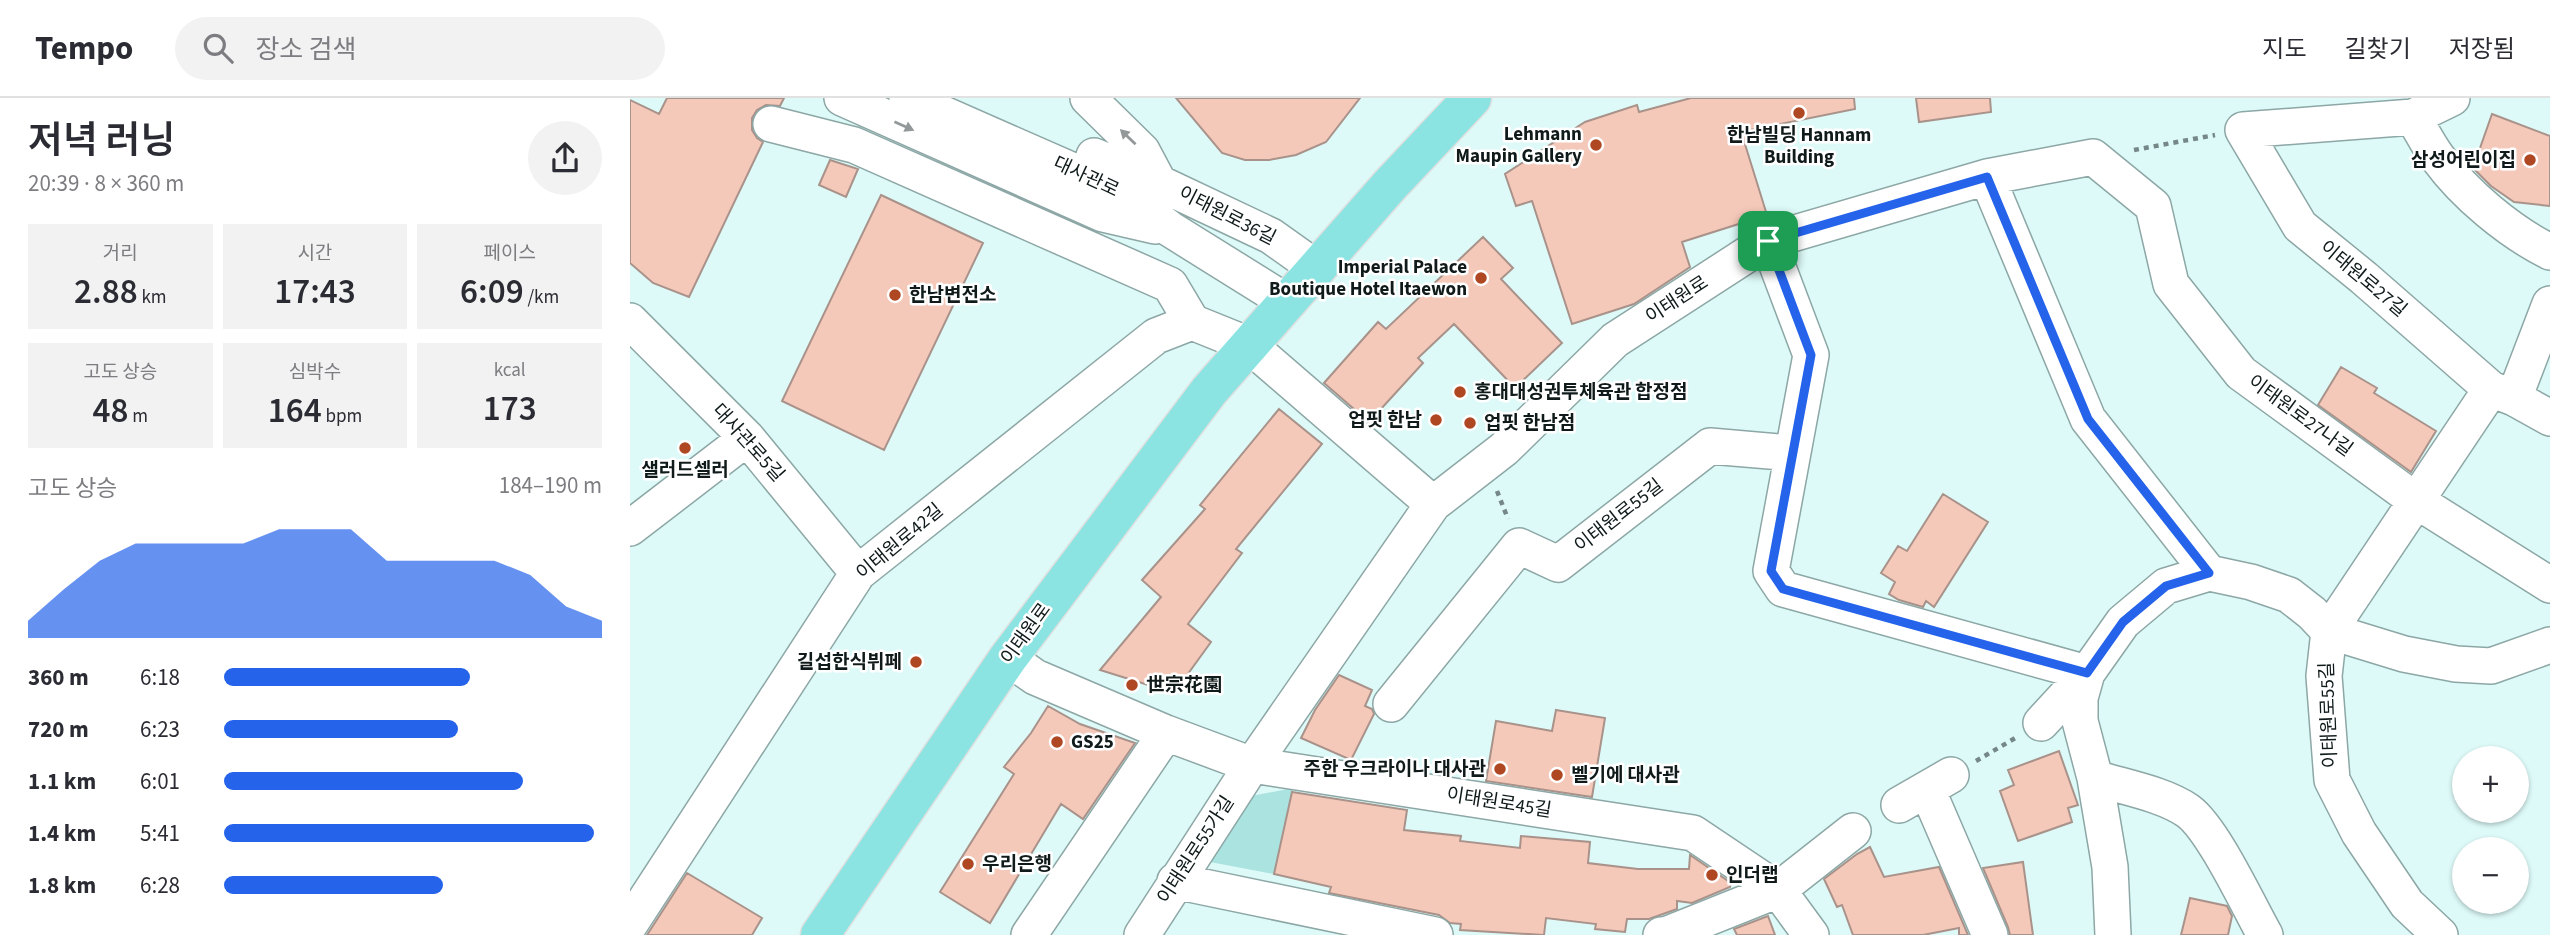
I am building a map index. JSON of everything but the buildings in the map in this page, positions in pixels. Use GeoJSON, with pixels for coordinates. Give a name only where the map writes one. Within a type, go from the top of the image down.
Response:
{"type":"FeatureCollection","features":[{"type":"Feature","properties":{"kind":"main road","name":"이태원로"},"geometry":{"type":"LineString","coordinates":[[820,935],[1008,658],[1209,391],[1390,185],[1472,98]]}},
{"type":"Feature","properties":{"kind":"street"},"geometry":{"type":"LineString","coordinates":[[842,98],[1103,214],[1170,229]]}},
{"type":"Feature","properties":{"kind":"street","name":"대사관로"},"geometry":{"type":"LineString","coordinates":[[907,98],[1121,192],[1170,229],[1287,302]]}},
{"type":"Feature","properties":{"kind":"street"},"geometry":{"type":"LineString","coordinates":[[963,98],[1159,183]]}},
{"type":"Feature","properties":{"kind":"street","name":"이태원로36길"},"geometry":{"type":"LineString","coordinates":[[1088,98],[1142,151],[1159,183],[1271,236],[1316,268]]}},
{"type":"Feature","properties":{"kind":"street"},"geometry":{"type":"LineString","coordinates":[[2243,130],[2413,117],[2452,98]]}},
{"type":"Feature","properties":{"kind":"street"},"geometry":{"type":"LineString","coordinates":[[2413,117],[2439,159],[2480,203],[2526,240],[2550,252]]}},
{"type":"Feature","properties":{"kind":"street"},"geometry":{"type":"LineString","coordinates":[[771,124],[854,145],[1170,285],[1192,322],[1249,345],[1433,504]]}},
{"type":"Feature","properties":{"kind":"street","name":"이태원로27길"},"geometry":{"type":"LineString","coordinates":[[2243,130],[2300,226],[2502,393],[2550,418]]}},
{"type":"Feature","properties":{"kind":"street","name":"이태원로"},"geometry":{"type":"LineString","coordinates":[[1252,765],[1433,504],[1504,449],[1615,340],[1768,241],[1987,177],[2093,157]]}},
{"type":"Feature","properties":{"kind":"street","name":"이태원로27나길"},"geometry":{"type":"LineString","coordinates":[[2093,157],[2153,206],[2171,284],[2241,373],[2415,500],[2550,585]]}},
{"type":"Feature","properties":{"kind":"street"},"geometry":{"type":"LineString","coordinates":[[1987,177],[2088,419],[2209,573]]}},
{"type":"Feature","properties":{"kind":"street"},"geometry":{"type":"LineString","coordinates":[[1768,241],[1811,355],[1771,571],[1783,589],[2087,673],[2041,723]]}},
{"type":"Feature","properties":{"kind":"street"},"geometry":{"type":"LineString","coordinates":[[2329,631],[2415,500],[2502,393],[2550,303]]}},
{"type":"Feature","properties":{"kind":"street","name":"대사관로5길"},"geometry":{"type":"LineString","coordinates":[[630,321],[747,438],[858,573]]}},
{"type":"Feature","properties":{"kind":"street","name":"이태원로42길"},"geometry":{"type":"LineString","coordinates":[[630,924],[858,573],[1156,336],[1192,322]]}},
{"type":"Feature","properties":{"kind":"street"},"geometry":{"type":"LineString","coordinates":[[630,528],[747,438]]}},
{"type":"Feature","properties":{"kind":"street","name":"이태원로55길"},"geometry":{"type":"LineString","coordinates":[[1391,704],[1519,546],[1558,564],[1710,446],[1792,453]]}},
{"type":"Feature","properties":{"kind":"street","name":"이태원로55길"},"geometry":{"type":"LineString","coordinates":[[2113,935],[2110,867],[2095,778],[2080,721],[2080,698],[2087,673],[2123,622],[2166,586],[2209,573],[2251,582],[2288,595],[2312,612],[2329,631],[2404,654],[2456,664],[2491,666],[2550,645]]}},
{"type":"Feature","properties":{"kind":"street","name":"이태원로55길"},"geometry":{"type":"LineString","coordinates":[[2329,631],[2324,676],[2332,780],[2359,833],[2412,920],[2440,935]]}},
{"type":"Feature","properties":{"kind":"street","name":"이태원로45길"},"geometry":{"type":"LineString","coordinates":[[1008,658],[1035,677],[1166,733],[1252,765],[1693,832],[1779,890],[1811,935]]}},
{"type":"Feature","properties":{"kind":"street"},"geometry":{"type":"LineString","coordinates":[[1029,935],[1166,733]]}},
{"type":"Feature","properties":{"kind":"street","name":"이태원로55가길"},"geometry":{"type":"LineString","coordinates":[[1142,935],[1252,765]]}},
{"type":"Feature","properties":{"kind":"street"},"geometry":{"type":"LineString","coordinates":[[2095,778],[2161,799],[2188,811],[2208,834],[2265,935]]}},
{"type":"Feature","properties":{"kind":"street"},"geometry":{"type":"LineString","coordinates":[[1925,790],[1990,935]]}},
{"type":"Feature","properties":{"kind":"street"},"geometry":{"type":"LineString","coordinates":[[1661,935],[1668,935],[1779,890],[1853,831]]}},
{"type":"Feature","properties":{"kind":"street"},"geometry":{"type":"LineString","coordinates":[[1175,881],[1332,926],[1435,935]]}},
{"type":"Feature","properties":{"kind":"path"},"geometry":{"type":"LineString","coordinates":[[2093,157],[2243,130]]}},
{"type":"Feature","properties":{"kind":"path"},"geometry":{"type":"LineString","coordinates":[[1925,790],[2041,723]]}},
{"type":"Feature","properties":{"kind":"shaded area"},"geometry":{"type":"Polygon","coordinates":[[[1293,788],[1274,874],[1210,862],[1213,847],[1251,796],[1293,788]]]}},
{"type":"Feature","properties":{"kind":"place","name":"한남빌딩 Hannam Building"},"geometry":{"type":"Point","coordinates":[1799,113]}},
{"type":"Feature","properties":{"kind":"place","name":"Lehmann Maupin Gallery"},"geometry":{"type":"Point","coordinates":[1596,145]}},
{"type":"Feature","properties":{"kind":"place","name":"삼성어린이집"},"geometry":{"type":"Point","coordinates":[2530,160]}},
{"type":"Feature","properties":{"kind":"place","name":"Imperial Palace Boutique Hotel Itaewon"},"geometry":{"type":"Point","coordinates":[1481,278]}},
{"type":"Feature","properties":{"kind":"place","name":"한남변전소"},"geometry":{"type":"Point","coordinates":[895,295]}},
{"type":"Feature","properties":{"kind":"place","name":"홍대대성권투체육관 합정점"},"geometry":{"type":"Point","coordinates":[1460,392]}},
{"type":"Feature","properties":{"kind":"place","name":"업핏 한남"},"geometry":{"type":"Point","coordinates":[1436,420]}},
{"type":"Feature","properties":{"kind":"place","name":"업핏 한남점"},"geometry":{"type":"Point","coordinates":[1470,423]}},
{"type":"Feature","properties":{"kind":"place","name":"샐러드셀러"},"geometry":{"type":"Point","coordinates":[685,448]}},
{"type":"Feature","properties":{"kind":"place","name":"길섭한식뷔페"},"geometry":{"type":"Point","coordinates":[916,662]}},
{"type":"Feature","properties":{"kind":"place","name":"世宗花園"},"geometry":{"type":"Point","coordinates":[1132,685]}},
{"type":"Feature","properties":{"kind":"place","name":"GS25"},"geometry":{"type":"Point","coordinates":[1057,742]}},
{"type":"Feature","properties":{"kind":"place","name":"주한 우크라이나 대사관"},"geometry":{"type":"Point","coordinates":[1500,769]}},
{"type":"Feature","properties":{"kind":"place","name":"벨기에 대사관"},"geometry":{"type":"Point","coordinates":[1557,775]}},
{"type":"Feature","properties":{"kind":"place","name":"우리은행"},"geometry":{"type":"Point","coordinates":[968,864]}},
{"type":"Feature","properties":{"kind":"place","name":"인더랩"},"geometry":{"type":"Point","coordinates":[1712,875]}},
{"type":"Feature","properties":{"kind":"route"},"geometry":{"type":"LineString","coordinates":[[1987,177],[2088,419],[2209,573],[2166,586],[2123,622],[2087,673],[1783,589],[1771,571],[1811,355],[1768,241],[1987,177]]}}]}
